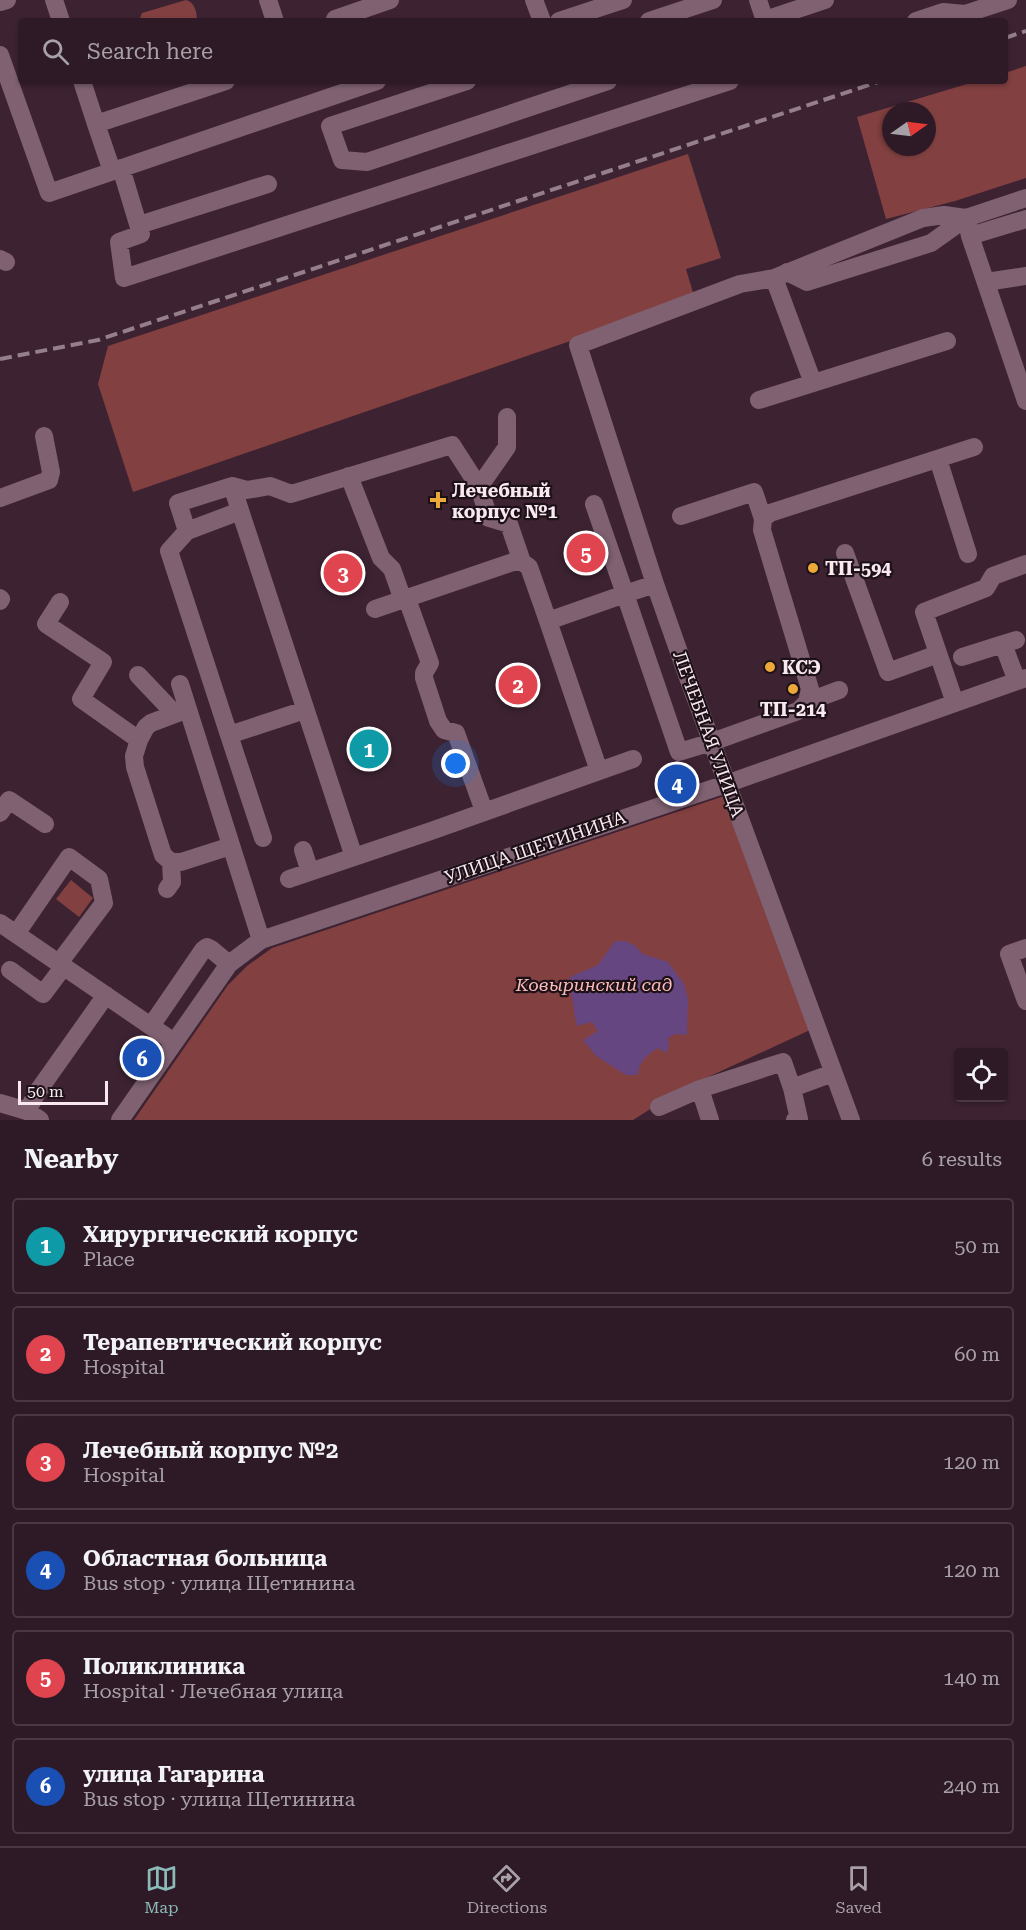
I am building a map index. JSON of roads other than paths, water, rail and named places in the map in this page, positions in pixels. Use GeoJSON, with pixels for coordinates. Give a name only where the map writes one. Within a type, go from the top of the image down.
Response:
{"type":"FeatureCollection","features":[{"type":"Feature","properties":{"kind":"street"},"geometry":{"type":"LineString","coordinates":[[0,2],[7,0]]}},
{"type":"Feature","properties":{"kind":"street"},"geometry":{"type":"LineString","coordinates":[[268,0],[274,18]]}},
{"type":"Feature","properties":{"kind":"street"},"geometry":{"type":"LineString","coordinates":[[338,18],[390,0]]}},
{"type":"Feature","properties":{"kind":"street"},"geometry":{"type":"LineString","coordinates":[[534,0],[541,18]]}},
{"type":"Feature","properties":{"kind":"street"},"geometry":{"type":"LineString","coordinates":[[568,18],[623,0]]}},
{"type":"Feature","properties":{"kind":"street"},"geometry":{"type":"LineString","coordinates":[[658,18],[713,0]]}},
{"type":"Feature","properties":{"kind":"street"},"geometry":{"type":"LineString","coordinates":[[758,0],[764,18]]}},
{"type":"Feature","properties":{"kind":"street"},"geometry":{"type":"LineString","coordinates":[[774,18],[825,0]]}},
{"type":"Feature","properties":{"kind":"street"},"geometry":{"type":"LineString","coordinates":[[922,18],[948,6],[965,14],[1008,0]]}},
{"type":"Feature","properties":{"kind":"street"},"geometry":{"type":"LineString","coordinates":[[0,56],[49,193],[357,84],[366,114]]}},
{"type":"Feature","properties":{"kind":"street"},"geometry":{"type":"LineString","coordinates":[[83,84],[96,124],[141,234],[119,242],[124,278],[721,84]]}},
{"type":"Feature","properties":{"kind":"street"},"geometry":{"type":"LineString","coordinates":[[96,124],[217,84]]}},
{"type":"Feature","properties":{"kind":"street"},"geometry":{"type":"LineString","coordinates":[[458,84],[330,126],[342,160],[367,162],[599,84]]}},
{"type":"Feature","properties":{"kind":"street"},"geometry":{"type":"LineString","coordinates":[[139,225],[268,184]]}},
{"type":"Feature","properties":{"kind":"street"},"geometry":{"type":"LineString","coordinates":[[781,275],[807,282],[931,243],[966,218],[1026,198]]}},
{"type":"Feature","properties":{"kind":"street"},"geometry":{"type":"LineString","coordinates":[[781,275],[923,218],[944,215],[966,218]]}},
{"type":"Feature","properties":{"kind":"street"},"geometry":{"type":"LineString","coordinates":[[966,218],[970,236],[1026,401]]}},
{"type":"Feature","properties":{"kind":"street"},"geometry":{"type":"LineString","coordinates":[[970,236],[1026,219]]}},
{"type":"Feature","properties":{"kind":"street"},"geometry":{"type":"LineString","coordinates":[[781,275],[813,383]]}},
{"type":"Feature","properties":{"kind":"street","name":"ЛЕЧЕБНАЯ УЛИЦА"},"geometry":{"type":"LineString","coordinates":[[781,275],[740,284],[578,345],[655,584],[687,675],[851,1120]]}},
{"type":"Feature","properties":{"kind":"street"},"geometry":{"type":"LineString","coordinates":[[986,282],[1026,276]]}},
{"type":"Feature","properties":{"kind":"street"},"geometry":{"type":"LineString","coordinates":[[759,400],[947,341]]}},
{"type":"Feature","properties":{"kind":"street"},"geometry":{"type":"LineString","coordinates":[[479,487],[507,447],[507,417]]}},
{"type":"Feature","properties":{"kind":"street"},"geometry":{"type":"LineString","coordinates":[[1,494],[49,480],[51,472],[44,436]]}},
{"type":"Feature","properties":{"kind":"street"},"geometry":{"type":"LineString","coordinates":[[187,531],[178,503],[232,486],[247,490],[270,486],[291,494],[452,446],[479,487],[489,518],[509,524],[522,562]]}},
{"type":"Feature","properties":{"kind":"street"},"geometry":{"type":"LineString","coordinates":[[763,519],[770,513],[974,447]]}},
{"type":"Feature","properties":{"kind":"street"},"geometry":{"type":"LineString","coordinates":[[938,459],[968,554]]}},
{"type":"Feature","properties":{"kind":"street"},"geometry":{"type":"LineString","coordinates":[[349,476],[381,558],[392,569],[430,663],[424,673],[424,678],[438,721],[444,730],[456,733],[484,811]]}},
{"type":"Feature","properties":{"kind":"street"},"geometry":{"type":"LineString","coordinates":[[232,486],[354,857]]}},
{"type":"Feature","properties":{"kind":"street"},"geometry":{"type":"LineString","coordinates":[[681,516],[754,492],[763,519],[762,530],[810,690],[807,702]]}},
{"type":"Feature","properties":{"kind":"street"},"geometry":{"type":"LineString","coordinates":[[594,504],[679,752],[798,711],[807,702],[839,690]]}},
{"type":"Feature","properties":{"kind":"street"},"geometry":{"type":"LineString","coordinates":[[240,511],[187,531],[168,551],[263,838]]}},
{"type":"Feature","properties":{"kind":"street"},"geometry":{"type":"LineString","coordinates":[[845,553],[888,672],[939,654]]}},
{"type":"Feature","properties":{"kind":"street"},"geometry":{"type":"LineString","coordinates":[[375,609],[513,562],[522,562],[529,567],[599,771]]}},
{"type":"Feature","properties":{"kind":"street"},"geometry":{"type":"LineString","coordinates":[[955,703],[924,612],[986,588],[993,576],[1026,564]]}},
{"type":"Feature","properties":{"kind":"street"},"geometry":{"type":"LineString","coordinates":[[548,621],[655,584]]}},
{"type":"Feature","properties":{"kind":"street"},"geometry":{"type":"LineString","coordinates":[[60,602],[46,624],[104,662],[81,699],[139,740]]}},
{"type":"Feature","properties":{"kind":"street"},"geometry":{"type":"LineString","coordinates":[[640,639],[671,628]]}},
{"type":"Feature","properties":{"kind":"street"},"geometry":{"type":"LineString","coordinates":[[962,657],[1010,642],[1021,680]]}},
{"type":"Feature","properties":{"kind":"street"},"geometry":{"type":"LineString","coordinates":[[138,675],[182,712]]}},
{"type":"Feature","properties":{"kind":"street"},"geometry":{"type":"LineString","coordinates":[[655,683],[687,675]]}},
{"type":"Feature","properties":{"kind":"street","name":"УЛИЦА ЩЕТИНИНА"},"geometry":{"type":"LineString","coordinates":[[120,1120],[229,964],[261,940],[726,784],[1021,680]]}},
{"type":"Feature","properties":{"kind":"street"},"geometry":{"type":"LineString","coordinates":[[180,684],[182,712],[231,846],[261,940]]}},
{"type":"Feature","properties":{"kind":"street"},"geometry":{"type":"LineString","coordinates":[[229,735],[305,710]]}},
{"type":"Feature","properties":{"kind":"street"},"geometry":{"type":"LineString","coordinates":[[182,712],[146,727],[139,740],[135,756],[135,767],[163,855],[171,862],[181,862],[231,846]]}},
{"type":"Feature","properties":{"kind":"street"},"geometry":{"type":"LineString","coordinates":[[289,879],[633,759]]}},
{"type":"Feature","properties":{"kind":"street"},"geometry":{"type":"LineString","coordinates":[[0,812],[9,800],[45,824]]}},
{"type":"Feature","properties":{"kind":"street"},"geometry":{"type":"LineString","coordinates":[[303,850],[310,872]]}},
{"type":"Feature","properties":{"kind":"street"},"geometry":{"type":"LineString","coordinates":[[10,970],[43,994],[104,903],[99,879],[69,857],[16,934]]}},
{"type":"Feature","properties":{"kind":"street"},"geometry":{"type":"LineString","coordinates":[[168,889],[172,882],[171,862]]}},
{"type":"Feature","properties":{"kind":"street"},"geometry":{"type":"LineString","coordinates":[[0,923],[174,1042]]}},
{"type":"Feature","properties":{"kind":"street"},"geometry":{"type":"LineString","coordinates":[[151,1026],[203,950],[207,947],[211,949],[229,964]]}},
{"type":"Feature","properties":{"kind":"street"},"geometry":{"type":"LineString","coordinates":[[1026,948],[1009,954],[1026,1001]]}},
{"type":"Feature","properties":{"kind":"street"},"geometry":{"type":"LineString","coordinates":[[0,1103],[33,1115],[38,1091],[106,995]]}},
{"type":"Feature","properties":{"kind":"street"},"geometry":{"type":"LineString","coordinates":[[659,1107],[700,1089],[783,1062],[792,1088],[798,1120]]}},
{"type":"Feature","properties":{"kind":"street"},"geometry":{"type":"LineString","coordinates":[[792,1088],[833,1073]]}},
{"type":"Feature","properties":{"kind":"street"},"geometry":{"type":"LineString","coordinates":[[700,1089],[710,1120]]}},
{"type":"Feature","properties":{"kind":"railway"},"geometry":{"type":"LineString","coordinates":[[1008,37],[1026,31]]}},
{"type":"Feature","properties":{"kind":"railway"},"geometry":{"type":"LineString","coordinates":[[0,359],[98,340],[872,84]]}},
{"type":"Feature","properties":{"kind":"place","name":"Лечебный корпус №1"},"geometry":{"type":"Point","coordinates":[438,500]}},
{"type":"Feature","properties":{"kind":"place","name":"Поликлиника"},"geometry":{"type":"Point","coordinates":[586,553]}},
{"type":"Feature","properties":{"kind":"place","name":"ТП-594"},"geometry":{"type":"Point","coordinates":[813,568]}},
{"type":"Feature","properties":{"kind":"place","name":"Лечебный корпус №2"},"geometry":{"type":"Point","coordinates":[343,573]}},
{"type":"Feature","properties":{"kind":"place","name":"КСЭ"},"geometry":{"type":"Point","coordinates":[770,667]}},
{"type":"Feature","properties":{"kind":"place","name":"Терапевтический корпус"},"geometry":{"type":"Point","coordinates":[518,685]}},
{"type":"Feature","properties":{"kind":"place","name":"ТП-214"},"geometry":{"type":"Point","coordinates":[793,689]}},
{"type":"Feature","properties":{"kind":"place","name":"Хирургический корпус"},"geometry":{"type":"Point","coordinates":[369,749]}},
{"type":"Feature","properties":{"kind":"place","name":"Областная больница"},"geometry":{"type":"Point","coordinates":[677,784]}},
{"type":"Feature","properties":{"kind":"place","name":"улица Гагарина"},"geometry":{"type":"Point","coordinates":[142,1058]}},
{"type":"Feature","properties":{"kind":"park label","name":"Ковыринский сад"},"geometry":{"type":"Point","coordinates":[594,984]}}]}
